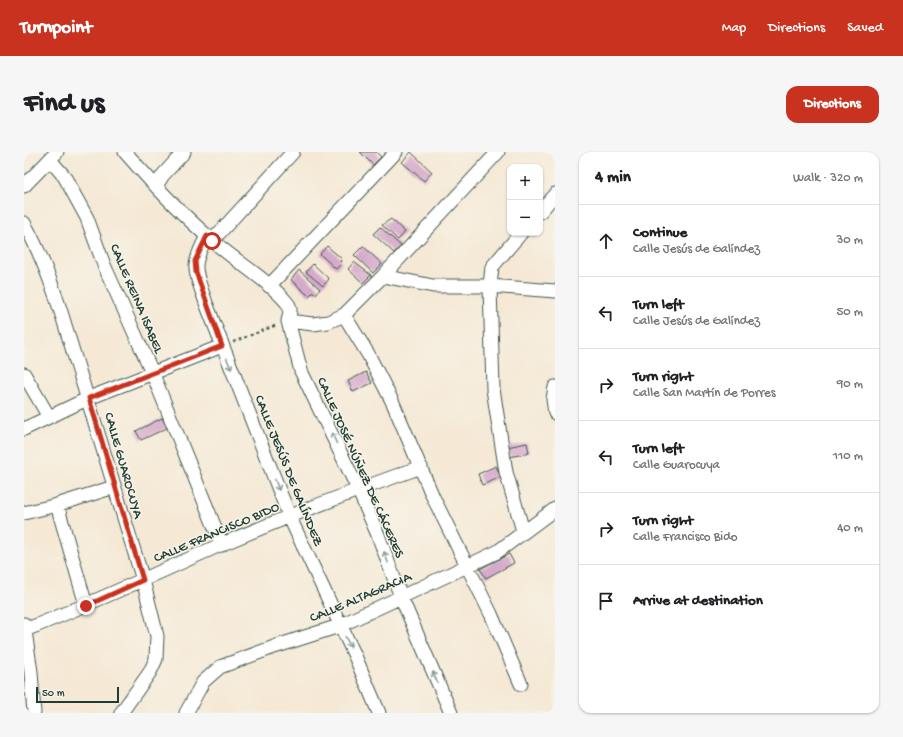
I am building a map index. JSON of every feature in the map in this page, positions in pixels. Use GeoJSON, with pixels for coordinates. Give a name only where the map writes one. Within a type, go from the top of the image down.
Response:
{"type":"FeatureCollection","features":[{"type":"Feature","properties":{"kind":"street","name":"CALLE JOSÉ NÚÑEZ DE CÁCERES"},"geometry":{"type":"LineString","coordinates":[[125,152],[156,186],[209,238],[269,286],[288,304],[290,313],[288,321],[301,371],[358,489],[378,535],[401,597],[451,713]]}},
{"type":"Feature","properties":{"kind":"street"},"geometry":{"type":"LineString","coordinates":[[156,186],[163,175],[184,152]]}},
{"type":"Feature","properties":{"kind":"street","name":"CALLE JESÚS DE GALÍNDEZ"},"geometry":{"type":"LineString","coordinates":[[293,152],[209,238],[195,261],[196,272],[222,346],[290,518],[339,626],[355,656],[379,713]]}},
{"type":"Feature","properties":{"kind":"street"},"geometry":{"type":"LineString","coordinates":[[269,286],[396,152]]}},
{"type":"Feature","properties":{"kind":"street"},"geometry":{"type":"LineString","coordinates":[[288,321],[313,324],[328,322],[344,315],[498,152]]}},
{"type":"Feature","properties":{"kind":"street"},"geometry":{"type":"LineString","coordinates":[[24,186],[54,156]]}},
{"type":"Feature","properties":{"kind":"street","name":"CALLE REINA ISABEL"},"geometry":{"type":"LineString","coordinates":[[54,156],[88,218],[104,265],[152,372],[222,545]]}},
{"type":"Feature","properties":{"kind":"street"},"geometry":{"type":"LineString","coordinates":[[543,208],[555,194]]}},
{"type":"Feature","properties":{"kind":"street","name":"CALLE GUAROCUYA"},"geometry":{"type":"LineString","coordinates":[[24,223],[34,240],[49,276],[89,398],[114,487],[143,580],[157,636],[158,648],[156,659],[150,672],[121,713]]}},
{"type":"Feature","properties":{"kind":"street"},"geometry":{"type":"LineString","coordinates":[[518,236],[492,267],[490,286],[493,389],[506,472],[523,531]]}},
{"type":"Feature","properties":{"kind":"street"},"geometry":{"type":"LineString","coordinates":[[382,276],[433,286],[490,286],[555,291]]}},
{"type":"Feature","properties":{"kind":"street"},"geometry":{"type":"LineString","coordinates":[[344,315],[368,354],[393,403],[420,467],[467,565],[521,684]]}},
{"type":"Feature","properties":{"kind":"street"},"geometry":{"type":"LineString","coordinates":[[24,429],[89,398],[152,372],[222,346]]}},
{"type":"Feature","properties":{"kind":"street"},"geometry":{"type":"LineString","coordinates":[[24,374],[49,417]]}},
{"type":"Feature","properties":{"kind":"street"},"geometry":{"type":"LineString","coordinates":[[555,387],[553,399],[555,413]]}},
{"type":"Feature","properties":{"kind":"street","name":"CALLE FRANCISCO BIDO"},"geometry":{"type":"LineString","coordinates":[[25,627],[86,606],[222,545],[358,489],[420,467]]}},
{"type":"Feature","properties":{"kind":"street"},"geometry":{"type":"LineString","coordinates":[[24,513],[57,505],[114,487]]}},
{"type":"Feature","properties":{"kind":"street"},"geometry":{"type":"LineString","coordinates":[[57,505],[86,606]]}},
{"type":"Feature","properties":{"kind":"street","name":"CALLE ALTAGRACIA"},"geometry":{"type":"LineString","coordinates":[[186,713],[203,682],[220,667],[274,647],[339,626],[401,597],[496,552],[555,509]]}},
{"type":"Feature","properties":{"kind":"street"},"geometry":{"type":"LineString","coordinates":[[25,627],[27,672],[34,713]]}},
{"type":"Feature","properties":{"kind":"path"},"geometry":{"type":"LineString","coordinates":[[222,346],[288,321]]}},
{"type":"Feature","properties":{"kind":"building"},"geometry":{"type":"Polygon","coordinates":[[[360,152],[376,152],[381,157],[373,165],[360,152]]]}},
{"type":"Feature","properties":{"kind":"building"},"geometry":{"type":"Polygon","coordinates":[[[411,152],[432,172],[424,181],[402,162],[411,152]]]}},
{"type":"Feature","properties":{"kind":"building"},"geometry":{"type":"Polygon","coordinates":[[[391,219],[405,232],[398,240],[382,225],[391,219]]]}},
{"type":"Feature","properties":{"kind":"building"},"geometry":{"type":"Polygon","coordinates":[[[380,227],[401,246],[394,253],[373,234],[380,227]]]}},
{"type":"Feature","properties":{"kind":"building"},"geometry":{"type":"Polygon","coordinates":[[[327,246],[342,259],[340,261],[342,263],[336,269],[320,254],[327,246]]]}},
{"type":"Feature","properties":{"kind":"building"},"geometry":{"type":"Polygon","coordinates":[[[363,246],[382,264],[373,273],[354,255],[363,246]]]}},
{"type":"Feature","properties":{"kind":"building"},"geometry":{"type":"Polygon","coordinates":[[[354,262],[371,275],[363,283],[348,269],[354,262]]]}},
{"type":"Feature","properties":{"kind":"building"},"geometry":{"type":"Polygon","coordinates":[[[313,264],[329,279],[323,286],[306,272],[313,264]]]}},
{"type":"Feature","properties":{"kind":"building"},"geometry":{"type":"Polygon","coordinates":[[[299,270],[320,289],[316,294],[313,292],[309,296],[291,280],[299,270]]]}},
{"type":"Feature","properties":{"kind":"building"},"geometry":{"type":"Polygon","coordinates":[[[366,372],[372,383],[353,392],[348,381],[366,372]]]}},
{"type":"Feature","properties":{"kind":"building"},"geometry":{"type":"Polygon","coordinates":[[[162,418],[167,428],[141,440],[136,431],[162,418]]]}},
{"type":"Feature","properties":{"kind":"building"},"geometry":{"type":"Polygon","coordinates":[[[527,443],[529,453],[509,457],[507,447],[527,443]]]}},
{"type":"Feature","properties":{"kind":"building"},"geometry":{"type":"Polygon","coordinates":[[[496,466],[501,477],[482,485],[478,474],[496,466]]]}},
{"type":"Feature","properties":{"kind":"building"},"geometry":{"type":"Polygon","coordinates":[[[509,554],[514,563],[486,578],[480,569],[509,554]]]}},
{"type":"Feature","properties":{"kind":"route"},"geometry":{"type":"LineString","coordinates":[[86,606],[143,580],[114,487],[89,398],[152,372],[222,346],[196,272],[195,261],[207,236],[212,241]]}}]}
